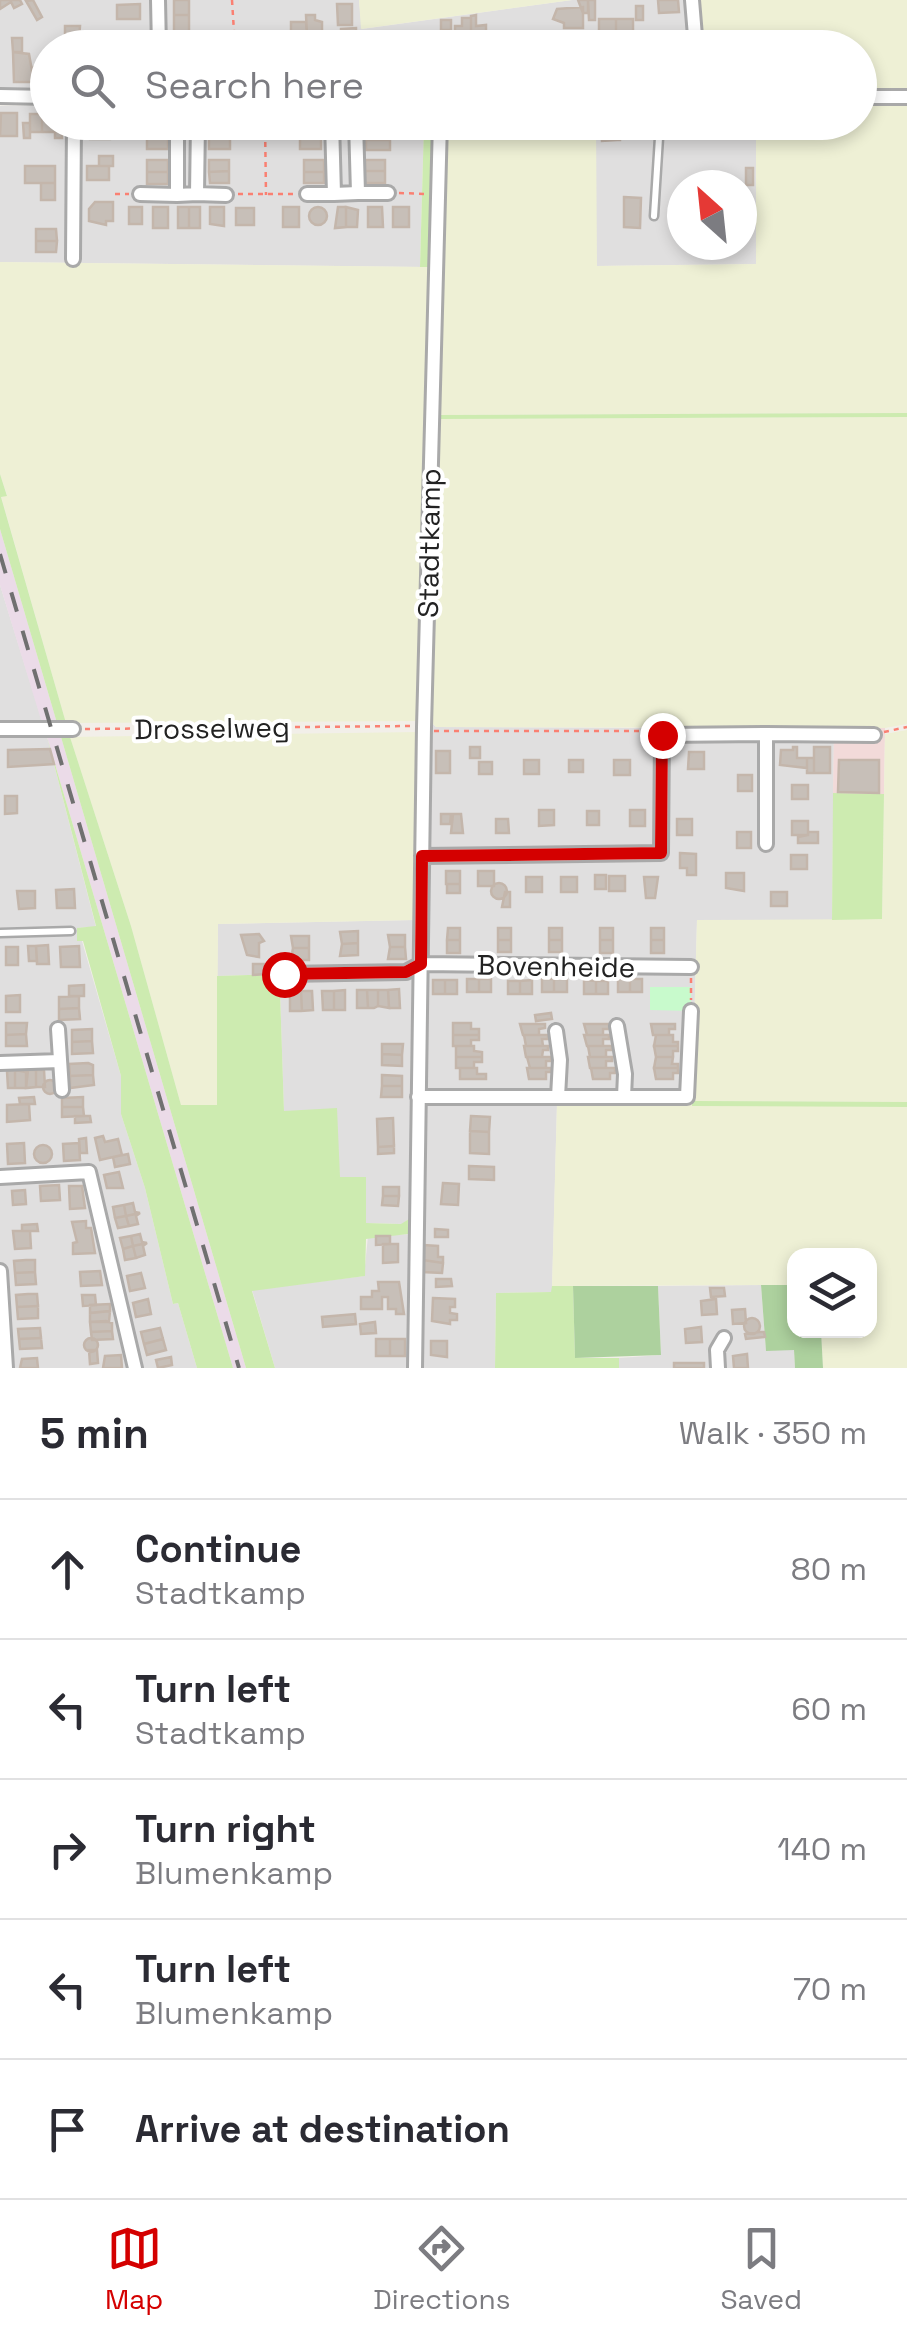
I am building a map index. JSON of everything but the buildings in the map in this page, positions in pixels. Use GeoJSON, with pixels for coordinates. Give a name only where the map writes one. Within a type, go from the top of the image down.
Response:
{"type":"FeatureCollection","features":[{"type":"Feature","properties":{"kind":"street"},"geometry":{"type":"LineString","coordinates":[[158,0],[159,30]]}},
{"type":"Feature","properties":{"kind":"street"},"geometry":{"type":"LineString","coordinates":[[692,0],[694,30]]}},
{"type":"Feature","properties":{"kind":"street"},"geometry":{"type":"LineString","coordinates":[[0,96],[30,97]]}},
{"type":"Feature","properties":{"kind":"street"},"geometry":{"type":"LineString","coordinates":[[877,97],[907,97]]}},
{"type":"Feature","properties":{"kind":"street"},"geometry":{"type":"LineString","coordinates":[[73,259],[74,140]]}},
{"type":"Feature","properties":{"kind":"street"},"geometry":{"type":"LineString","coordinates":[[177,140],[178,195]]}},
{"type":"Feature","properties":{"kind":"street"},"geometry":{"type":"LineString","coordinates":[[197,194],[198,140]]}},
{"type":"Feature","properties":{"kind":"street"},"geometry":{"type":"LineString","coordinates":[[332,140],[334,194]]}},
{"type":"Feature","properties":{"kind":"street"},"geometry":{"type":"LineString","coordinates":[[357,140],[358,193]]}},
{"type":"Feature","properties":{"kind":"street","name":"Stadtkamp"},"geometry":{"type":"LineString","coordinates":[[415,1368],[424,727],[440,140]]}},
{"type":"Feature","properties":{"kind":"street"},"geometry":{"type":"LineString","coordinates":[[140,194],[226,195]]}},
{"type":"Feature","properties":{"kind":"street"},"geometry":{"type":"LineString","coordinates":[[306,194],[388,194]]}},
{"type":"Feature","properties":{"kind":"street"},"geometry":{"type":"LineString","coordinates":[[0,729],[73,730]]}},
{"type":"Feature","properties":{"kind":"street"},"geometry":{"type":"LineString","coordinates":[[766,734],[766,844]]}},
{"type":"Feature","properties":{"kind":"street"},"geometry":{"type":"LineString","coordinates":[[422,856],[661,853],[662,735],[874,735]]}},
{"type":"Feature","properties":{"kind":"street"},"geometry":{"type":"LineString","coordinates":[[284,974],[406,972],[421,964]]}},
{"type":"Feature","properties":{"kind":"street","name":"Bovenheide"},"geometry":{"type":"LineString","coordinates":[[421,964],[691,967]]}},
{"type":"Feature","properties":{"kind":"street"},"geometry":{"type":"LineString","coordinates":[[418,1097],[687,1097],[691,1011]]}},
{"type":"Feature","properties":{"kind":"street"},"geometry":{"type":"LineString","coordinates":[[617,1026],[625,1074],[624,1097]]}},
{"type":"Feature","properties":{"kind":"street"},"geometry":{"type":"LineString","coordinates":[[58,1030],[62,1090]]}},
{"type":"Feature","properties":{"kind":"street"},"geometry":{"type":"LineString","coordinates":[[556,1031],[560,1060],[558,1097]]}},
{"type":"Feature","properties":{"kind":"street"},"geometry":{"type":"LineString","coordinates":[[0,1062],[60,1061]]}},
{"type":"Feature","properties":{"kind":"street"},"geometry":{"type":"LineString","coordinates":[[0,1177],[89,1172],[136,1368]]}},
{"type":"Feature","properties":{"kind":"street"},"geometry":{"type":"LineString","coordinates":[[0,1271],[6,1368]]}},
{"type":"Feature","properties":{"kind":"street"},"geometry":{"type":"LineString","coordinates":[[718,1368],[716,1350],[724,1338]]}},
{"type":"Feature","properties":{"kind":"lane"},"geometry":{"type":"LineString","coordinates":[[654,216],[659,140]]}},
{"type":"Feature","properties":{"kind":"lane"},"geometry":{"type":"LineString","coordinates":[[0,933],[72,931]]}},
{"type":"Feature","properties":{"kind":"path"},"geometry":{"type":"LineString","coordinates":[[232,0],[233,30]]}},
{"type":"Feature","properties":{"kind":"path"},"geometry":{"type":"LineString","coordinates":[[265,140],[266,195]]}},
{"type":"Feature","properties":{"kind":"path"},"geometry":{"type":"LineString","coordinates":[[226,195],[306,194]]}},
{"type":"Feature","properties":{"kind":"path"},"geometry":{"type":"LineString","coordinates":[[388,194],[438,194]]}},
{"type":"Feature","properties":{"kind":"path","name":"Drosselweg"},"geometry":{"type":"LineString","coordinates":[[73,730],[424,727],[651,731],[662,735]]}},
{"type":"Feature","properties":{"kind":"path"},"geometry":{"type":"LineString","coordinates":[[874,735],[907,727]]}},
{"type":"Feature","properties":{"kind":"path"},"geometry":{"type":"LineString","coordinates":[[691,967],[691,1011]]}},
{"type":"Feature","properties":{"kind":"shaded area"},"geometry":{"type":"Polygon","coordinates":[[[0,0],[359,0],[362,29],[572,0],[686,0],[689,30],[30,30],[30,90],[0,89],[0,0]]]}},
{"type":"Feature","properties":{"kind":"shaded area"},"geometry":{"type":"Polygon","coordinates":[[[30,105],[30,140],[424,140],[420,267],[0,262],[0,106],[30,105]]]}},
{"type":"Feature","properties":{"kind":"shaded area"},"geometry":{"type":"Polygon","coordinates":[[[596,140],[756,140],[756,170],[667,170],[667,260],[757,260],[757,264],[596,266],[596,140]]]}},
{"type":"Feature","properties":{"kind":"shaded area"},"geometry":{"type":"Polygon","coordinates":[[[0,529],[57,723],[42,723],[0,585],[0,529]]]}},
{"type":"Feature","properties":{"kind":"shaded area"},"geometry":{"type":"Polygon","coordinates":[[[0,585],[47,737],[96,927],[77,928],[78,941],[82,941],[121,1076],[121,1114],[145,1188],[173,1304],[178,1303],[197,1368],[0,1368],[0,585]]]}},
{"type":"Feature","properties":{"kind":"shaded area"},"geometry":{"type":"Polygon","coordinates":[[[430,721],[436,727],[834,729],[832,920],[697,920],[692,1104],[557,1104],[552,1292],[496,1293],[495,1368],[418,1368],[430,721]]]}},
{"type":"Feature","properties":{"kind":"shaded area"},"geometry":{"type":"Polygon","coordinates":[[[885,728],[884,794],[833,793],[834,729],[885,728]]]}},
{"type":"Feature","properties":{"kind":"shaded area"},"geometry":{"type":"Polygon","coordinates":[[[47,737],[61,737],[246,1368],[233,1368],[47,737]]]}},
{"type":"Feature","properties":{"kind":"shaded area"},"geometry":{"type":"Polygon","coordinates":[[[413,920],[410,1103],[414,1104],[409,1219],[402,1224],[366,1223],[340,1178],[284,1111],[280,991],[291,980],[277,979],[276,974],[217,976],[218,924],[413,920]]]}},
{"type":"Feature","properties":{"kind":"shaded area"},"geometry":{"type":"Polygon","coordinates":[[[412,1234],[410,1368],[275,1368],[252,1290],[364,1276],[368,1236],[412,1234]]]}},
{"type":"Feature","properties":{"kind":"shaded area"},"geometry":{"type":"Polygon","coordinates":[[[761,1285],[766,1350],[794,1350],[795,1368],[619,1368],[619,1358],[661,1355],[658,1286],[761,1285]]]}},
{"type":"Feature","properties":{"kind":"green space"},"geometry":{"type":"Polygon","coordinates":[[[359,0],[572,0],[361,29],[359,0]]]}},
{"type":"Feature","properties":{"kind":"green space"},"geometry":{"type":"Polygon","coordinates":[[[695,0],[907,0],[907,90],[877,90],[877,30],[698,30],[695,0]]]}},
{"type":"Feature","properties":{"kind":"green space"},"geometry":{"type":"Polygon","coordinates":[[[877,103],[907,103],[907,413],[437,415],[444,140],[596,140],[597,266],[756,264],[756,140],[877,140],[877,103]]]}},
{"type":"Feature","properties":{"kind":"green space"},"geometry":{"type":"Polygon","coordinates":[[[424,140],[434,140],[431,267],[420,267],[424,140]]]}},
{"type":"Feature","properties":{"kind":"green space"},"geometry":{"type":"Polygon","coordinates":[[[0,262],[431,267],[418,721],[66,723],[1,496],[7,495],[0,474],[0,262]]]}},
{"type":"Feature","properties":{"kind":"green space"},"geometry":{"type":"Polygon","coordinates":[[[907,413],[907,417],[437,419],[437,415],[907,413]]]}},
{"type":"Feature","properties":{"kind":"green space"},"geometry":{"type":"Polygon","coordinates":[[[907,417],[907,724],[885,728],[436,727],[430,721],[437,419],[907,417]]]}},
{"type":"Feature","properties":{"kind":"green space"},"geometry":{"type":"Polygon","coordinates":[[[0,474],[7,496],[1,497],[66,723],[57,723],[0,529],[0,474]]]}},
{"type":"Feature","properties":{"kind":"green space"},"geometry":{"type":"Polygon","coordinates":[[[907,730],[907,1102],[692,1101],[697,920],[882,919],[885,734],[907,730]]]}},
{"type":"Feature","properties":{"kind":"green space"},"geometry":{"type":"Polygon","coordinates":[[[419,732],[416,920],[218,924],[217,1106],[181,1105],[131,926],[70,737],[419,732]]]}},
{"type":"Feature","properties":{"kind":"green space"},"geometry":{"type":"Polygon","coordinates":[[[47,737],[233,1368],[197,1368],[178,1303],[173,1304],[145,1188],[121,1114],[121,1076],[83,941],[77,941],[77,928],[96,926],[47,737]]]}},
{"type":"Feature","properties":{"kind":"green space"},"geometry":{"type":"Polygon","coordinates":[[[61,737],[70,737],[131,926],[181,1105],[217,1105],[217,976],[277,974],[277,979],[292,979],[280,991],[284,1111],[337,1108],[340,1177],[366,1177],[366,1223],[401,1224],[409,1219],[408,1234],[366,1239],[365,1276],[252,1291],[275,1368],[246,1368],[61,737]]]}},
{"type":"Feature","properties":{"kind":"green space"},"geometry":{"type":"Polygon","coordinates":[[[833,793],[884,794],[882,919],[832,920],[833,793]]]}},
{"type":"Feature","properties":{"kind":"green space"},"geometry":{"type":"Polygon","coordinates":[[[650,987],[691,987],[691,1011],[650,1010],[650,987]]]}},
{"type":"Feature","properties":{"kind":"green space"},"geometry":{"type":"Polygon","coordinates":[[[692,1101],[907,1102],[907,1107],[692,1106],[692,1101]]]}},
{"type":"Feature","properties":{"kind":"green space"},"geometry":{"type":"Polygon","coordinates":[[[557,1103],[907,1107],[907,1368],[823,1368],[821,1338],[877,1338],[877,1248],[787,1248],[787,1285],[552,1286],[557,1103]]]}},
{"type":"Feature","properties":{"kind":"green space"},"geometry":{"type":"Polygon","coordinates":[[[761,1285],[787,1285],[787,1338],[821,1338],[823,1368],[795,1368],[794,1350],[766,1351],[761,1285]]]}},
{"type":"Feature","properties":{"kind":"green space"},"geometry":{"type":"Polygon","coordinates":[[[552,1286],[573,1286],[575,1358],[619,1358],[619,1368],[495,1368],[496,1293],[551,1292],[552,1286]]]}},
{"type":"Feature","properties":{"kind":"green space"},"geometry":{"type":"Polygon","coordinates":[[[573,1286],[658,1286],[661,1355],[575,1358],[573,1286]]]}},
{"type":"Feature","properties":{"kind":"railway"},"geometry":{"type":"LineString","coordinates":[[0,554],[239,1368]]}},
{"type":"Feature","properties":{"kind":"route"},"geometry":{"type":"LineString","coordinates":[[284,974],[406,972],[421,964],[422,856],[661,853],[662,735]]}}]}
